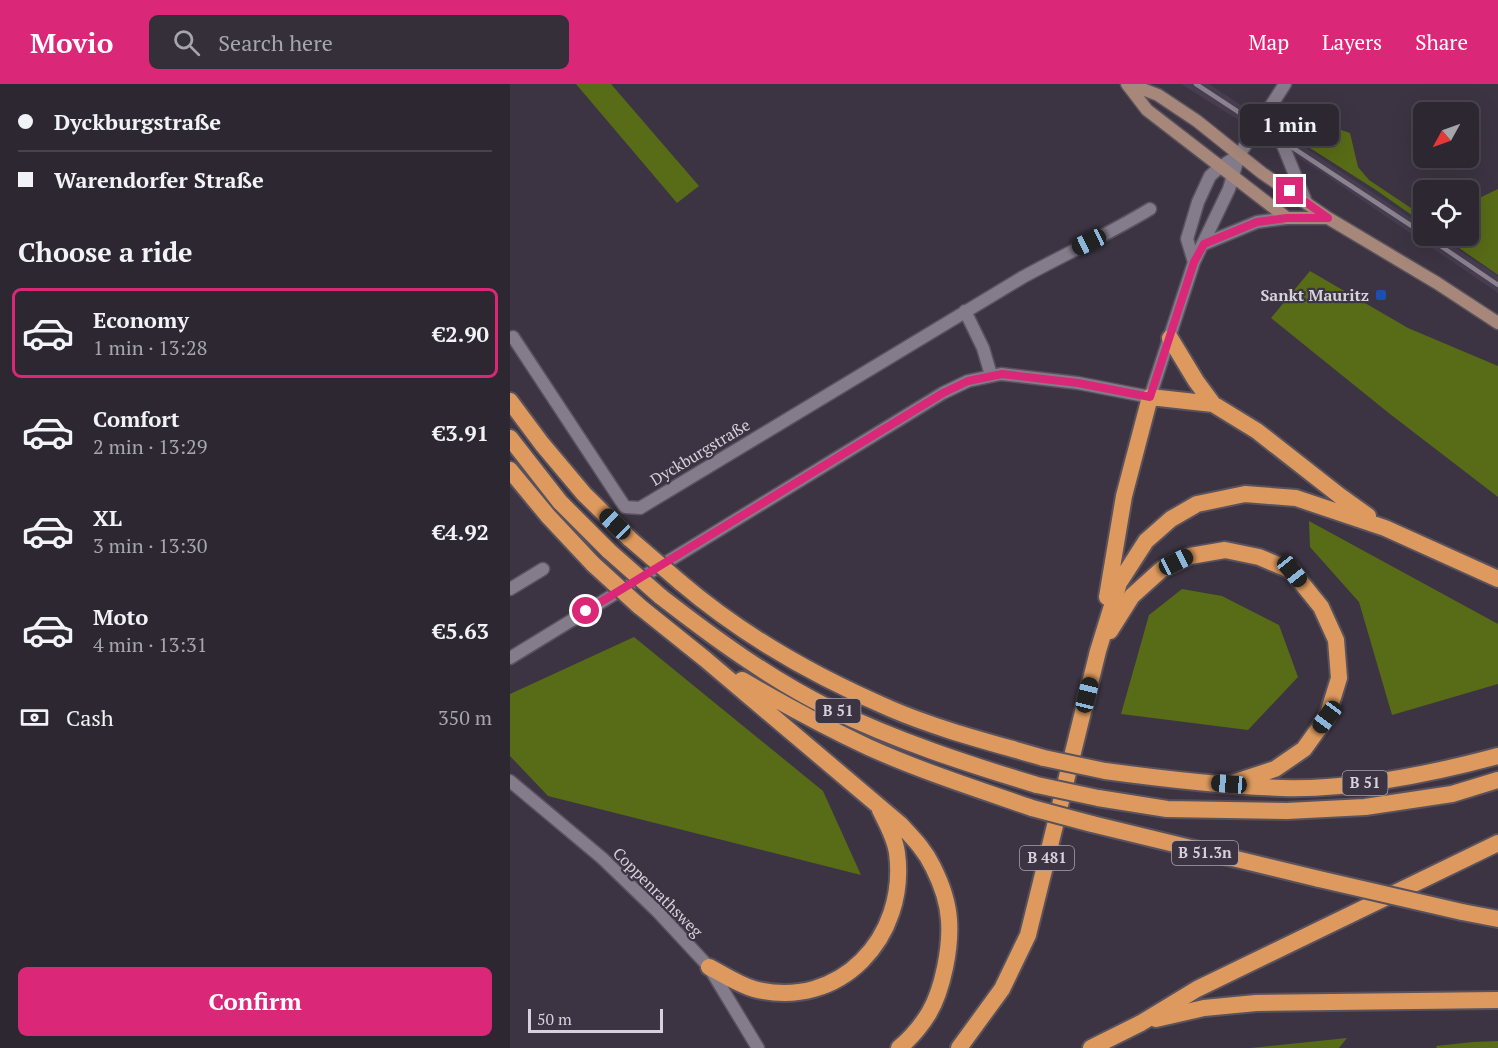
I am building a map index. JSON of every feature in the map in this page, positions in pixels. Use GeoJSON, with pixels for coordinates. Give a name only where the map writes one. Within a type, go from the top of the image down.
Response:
{"type":"FeatureCollection","features":[{"type":"Feature","properties":{"kind":"highway"},"geometry":{"type":"LineString","coordinates":[[1170,338],[1213,404],[1257,431],[1385,528]]}},
{"type":"Feature","properties":{"kind":"highway"},"geometry":{"type":"LineString","coordinates":[[1150,397],[1213,404]]}},
{"type":"Feature","properties":{"kind":"highway","name":"B 481"},"geometry":{"type":"LineString","coordinates":[[959,1048],[976,1028],[1002,989],[1028,934],[1098,651],[1124,496],[1150,397]]}},
{"type":"Feature","properties":{"kind":"highway","name":"B 51"},"geometry":{"type":"LineString","coordinates":[[510,401],[584,494],[630,539],[706,604],[786,656],[840,686],[903,714],[966,736],[1044,758],[1105,771],[1164,779],[1284,788],[1359,784],[1444,771],[1498,756]]}},
{"type":"Feature","properties":{"kind":"highway","name":"B 51"},"geometry":{"type":"LineString","coordinates":[[510,438],[560,502],[609,551],[660,596],[699,626],[780,681],[832,709],[951,759],[1037,785],[1098,798],[1167,808],[1287,811],[1365,807],[1452,794],[1498,780]]}},
{"type":"Feature","properties":{"kind":"highway"},"geometry":{"type":"LineString","coordinates":[[510,470],[548,516],[593,564],[639,606],[877,804],[921,847],[941,885],[949,919],[948,951],[942,981],[930,1012],[911,1037],[899,1048]]}},
{"type":"Feature","properties":{"kind":"highway"},"geometry":{"type":"LineString","coordinates":[[1098,651],[1119,583],[1146,541],[1171,519],[1197,504],[1245,494],[1296,498],[1385,528],[1498,579]]}},
{"type":"Feature","properties":{"kind":"highway"},"geometry":{"type":"LineString","coordinates":[[1098,651],[1132,596],[1162,569],[1190,556],[1225,550],[1259,557],[1292,571],[1321,607],[1336,640],[1339,678],[1327,717],[1304,749],[1275,769],[1229,784]]}},
{"type":"Feature","properties":{"kind":"highway","name":"B 51.3n"},"geometry":{"type":"LineString","coordinates":[[705,659],[785,705],[868,747],[947,779],[1032,808],[1212,855],[1498,919]]}},
{"type":"Feature","properties":{"kind":"highway"},"geometry":{"type":"LineString","coordinates":[[709,967],[754,989],[803,992],[834,982],[869,955],[880,939],[891,914],[898,887],[897,852],[889,827],[877,804]]}},
{"type":"Feature","properties":{"kind":"highway"},"geometry":{"type":"LineString","coordinates":[[1091,1048],[1141,1023],[1197,989],[1498,843]]}},
{"type":"Feature","properties":{"kind":"highway"},"geometry":{"type":"LineString","coordinates":[[1141,1023],[1204,1008],[1256,1003],[1498,1000]]}},
{"type":"Feature","properties":{"kind":"main road"},"geometry":{"type":"LineString","coordinates":[[1128,84],[1158,95],[1328,218],[1437,283],[1498,323]]}},
{"type":"Feature","properties":{"kind":"main road"},"geometry":{"type":"LineString","coordinates":[[1128,84],[1147,110],[1287,218],[1328,218]]}},
{"type":"Feature","properties":{"kind":"street"},"geometry":{"type":"LineString","coordinates":[[510,658],[943,393],[968,381],[990,375],[1014,374],[1150,397],[1194,262],[1233,177],[1239,155],[1285,84]]}},
{"type":"Feature","properties":{"kind":"street"},"geometry":{"type":"LineString","coordinates":[[1270,109],[1306,202]]}},
{"type":"Feature","properties":{"kind":"street"},"geometry":{"type":"LineString","coordinates":[[1194,262],[1187,239],[1204,188],[1220,166],[1239,155]]}},
{"type":"Feature","properties":{"kind":"street","name":"Dyckburgstraße"},"geometry":{"type":"LineString","coordinates":[[513,337],[625,507],[640,508],[965,311],[1072,250],[1123,226],[1150,209]]}},
{"type":"Feature","properties":{"kind":"street"},"geometry":{"type":"LineString","coordinates":[[1204,244],[1257,222],[1287,218]]}},
{"type":"Feature","properties":{"kind":"street"},"geometry":{"type":"LineString","coordinates":[[965,311],[983,348],[990,375]]}},
{"type":"Feature","properties":{"kind":"street"},"geometry":{"type":"LineString","coordinates":[[510,589],[543,569]]}},
{"type":"Feature","properties":{"kind":"street","name":"Coppenrathsweg"},"geometry":{"type":"LineString","coordinates":[[510,781],[602,858],[657,911],[709,967],[758,1048]]}},
{"type":"Feature","properties":{"kind":"shaded area"},"geometry":{"type":"Polygon","coordinates":[[[1181,84],[1209,84],[1413,219],[1413,235],[1318,170],[1181,84]]]}},
{"type":"Feature","properties":{"kind":"shaded area"},"geometry":{"type":"Polygon","coordinates":[[[1429,246],[1452,246],[1498,276],[1498,293],[1429,246]]]}},
{"type":"Feature","properties":{"kind":"green space"},"geometry":{"type":"Polygon","coordinates":[[[576,84],[611,84],[699,186],[677,203],[576,84]]]}},
{"type":"Feature","properties":{"kind":"green space"},"geometry":{"type":"Polygon","coordinates":[[[1301,105],[1338,129],[1350,133],[1358,167],[1369,180],[1413,209],[1413,216],[1376,190],[1288,134],[1301,105]]]}},
{"type":"Feature","properties":{"kind":"green space"},"geometry":{"type":"Polygon","coordinates":[[[1498,189],[1498,275],[1456,246],[1479,246],[1479,198],[1498,189]]]}},
{"type":"Feature","properties":{"kind":"green space"},"geometry":{"type":"Polygon","coordinates":[[[1310,271],[1408,328],[1498,366],[1498,497],[1271,318],[1310,271]]]}},
{"type":"Feature","properties":{"kind":"green space"},"geometry":{"type":"Polygon","coordinates":[[[1309,521],[1498,624],[1498,684],[1392,715],[1359,602],[1310,547],[1309,521]]]}},
{"type":"Feature","properties":{"kind":"green space"},"geometry":{"type":"Polygon","coordinates":[[[1182,589],[1222,596],[1279,625],[1298,677],[1248,730],[1121,714],[1149,615],[1182,589]]]}},
{"type":"Feature","properties":{"kind":"green space"},"geometry":{"type":"Polygon","coordinates":[[[634,637],[823,791],[861,875],[548,796],[510,756],[510,694],[634,637]]]}},
{"type":"Feature","properties":{"kind":"green space"},"geometry":{"type":"Polygon","coordinates":[[[1347,1038],[1339,1048],[1250,1048],[1347,1038]]]}},
{"type":"Feature","properties":{"kind":"green space"},"geometry":{"type":"Polygon","coordinates":[[[1498,1041],[1498,1048],[1437,1048],[1436,1046],[1473,1042],[1498,1041]]]}},
{"type":"Feature","properties":{"kind":"railway"},"geometry":{"type":"LineString","coordinates":[[1196,84],[1413,227]]}},
{"type":"Feature","properties":{"kind":"railway"},"geometry":{"type":"LineString","coordinates":[[1441,246],[1498,285]]}},
{"type":"Feature","properties":{"kind":"place","name":"Sankt Mauritz"},"geometry":{"type":"Point","coordinates":[1381,295]}},
{"type":"Feature","properties":{"kind":"route"},"geometry":{"type":"LineString","coordinates":[[586,611],[943,393],[968,381],[990,375],[1014,374],[1150,397],[1194,262],[1204,244],[1257,222],[1287,218],[1328,218],[1290,191]]}}]}
